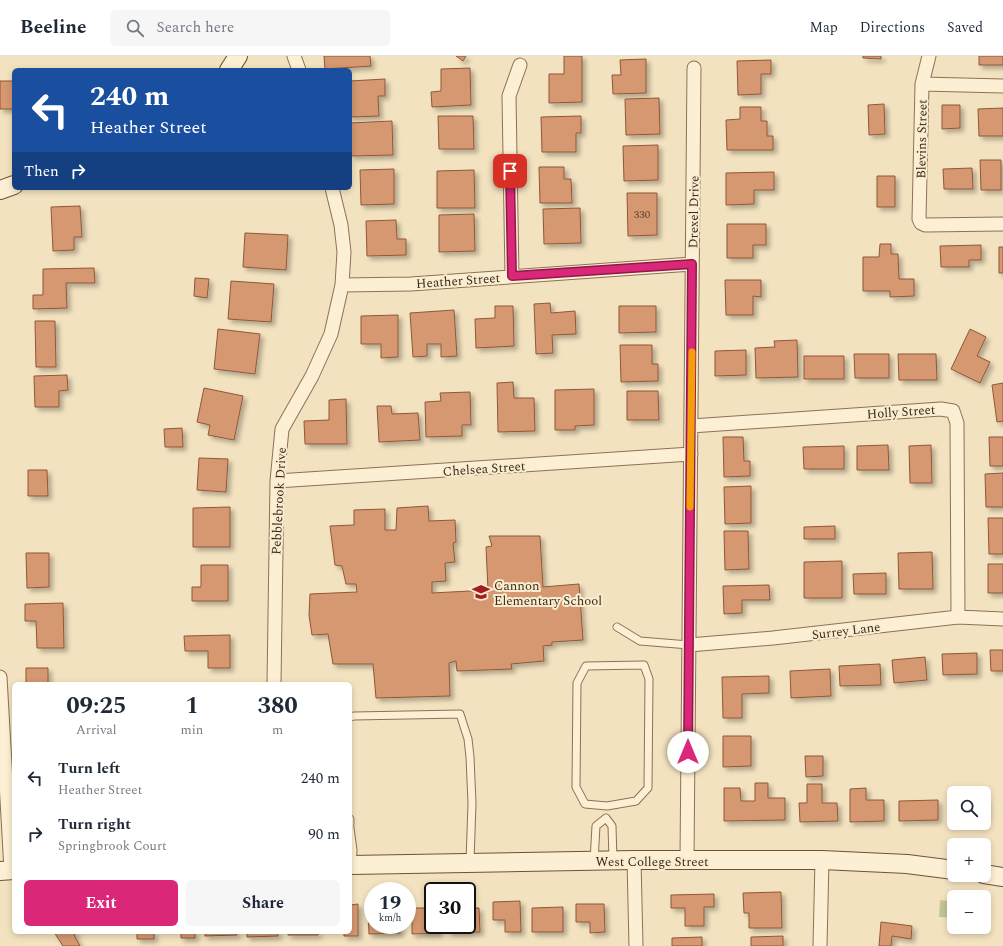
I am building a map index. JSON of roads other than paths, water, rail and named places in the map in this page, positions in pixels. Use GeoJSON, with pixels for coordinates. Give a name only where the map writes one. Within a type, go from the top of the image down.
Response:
{"type":"FeatureCollection","features":[{"type":"Feature","properties":{"kind":"street"},"geometry":{"type":"LineString","coordinates":[[230,68],[238,56]]}},
{"type":"Feature","properties":{"kind":"street"},"geometry":{"type":"LineString","coordinates":[[294,56],[298,68]]}},
{"type":"Feature","properties":{"kind":"street","name":"Blevins Street"},"geometry":{"type":"LineString","coordinates":[[929,56],[922,84],[921,223],[925,225],[1003,224]]}},
{"type":"Feature","properties":{"kind":"street"},"geometry":{"type":"LineString","coordinates":[[512,276],[509,96],[520,65]]}},
{"type":"Feature","properties":{"kind":"street","name":"Drexel Drive"},"geometry":{"type":"LineString","coordinates":[[687,860],[694,68]]}},
{"type":"Feature","properties":{"kind":"street"},"geometry":{"type":"LineString","coordinates":[[922,84],[1003,86]]}},
{"type":"Feature","properties":{"kind":"street"},"geometry":{"type":"LineString","coordinates":[[0,190],[12,186]]}},
{"type":"Feature","properties":{"kind":"street","name":"Pebblebrook Drive"},"geometry":{"type":"LineString","coordinates":[[274,682],[277,481],[282,430],[312,376],[331,334],[342,285],[344,252],[332,190]]}},
{"type":"Feature","properties":{"kind":"street","name":"Heather Street"},"geometry":{"type":"LineString","coordinates":[[342,285],[411,284],[692,264]]}},
{"type":"Feature","properties":{"kind":"street","name":"Holly Street"},"geometry":{"type":"LineString","coordinates":[[691,426],[941,409],[953,411],[957,423],[958,617]]}},
{"type":"Feature","properties":{"kind":"street","name":"Chelsea Street"},"geometry":{"type":"LineString","coordinates":[[277,481],[691,454]]}},
{"type":"Feature","properties":{"kind":"street","name":"Surrey Lane"},"geometry":{"type":"LineString","coordinates":[[689,646],[958,617],[1003,618]]}},
{"type":"Feature","properties":{"kind":"street"},"geometry":{"type":"LineString","coordinates":[[0,677],[8,870]]}},
{"type":"Feature","properties":{"kind":"street","name":"West College Street"},"geometry":{"type":"LineString","coordinates":[[352,865],[613,860],[822,860],[907,864],[947,869]]}},
{"type":"Feature","properties":{"kind":"street"},"geometry":{"type":"LineString","coordinates":[[634,860],[636,946]]}},
{"type":"Feature","properties":{"kind":"street"},"geometry":{"type":"LineString","coordinates":[[820,946],[822,860]]}},
{"type":"Feature","properties":{"kind":"street"},"geometry":{"type":"LineString","coordinates":[[991,875],[1003,877]]}},
{"type":"Feature","properties":{"kind":"lane"},"geometry":{"type":"LineString","coordinates":[[617,627],[640,641],[689,646]]}},
{"type":"Feature","properties":{"kind":"lane"},"geometry":{"type":"LineString","coordinates":[[644,665],[650,679],[648,788],[636,801],[607,806],[585,804],[576,787],[576,683],[586,666],[644,665]]}},
{"type":"Feature","properties":{"kind":"lane"},"geometry":{"type":"LineString","coordinates":[[352,717],[460,714],[468,739],[470,757],[472,803],[470,863]]}},
{"type":"Feature","properties":{"kind":"lane"},"geometry":{"type":"LineString","coordinates":[[607,806],[606,818],[612,826],[613,860]]}},
{"type":"Feature","properties":{"kind":"lane"},"geometry":{"type":"LineString","coordinates":[[594,861],[596,826],[606,818]]}},
{"type":"Feature","properties":{"kind":"lane"},"geometry":{"type":"LineString","coordinates":[[352,843],[352,858]]}},
{"type":"Feature","properties":{"kind":"place","name":"Cannon Elementary School"},"geometry":{"type":"Point","coordinates":[481,592]}}]}
